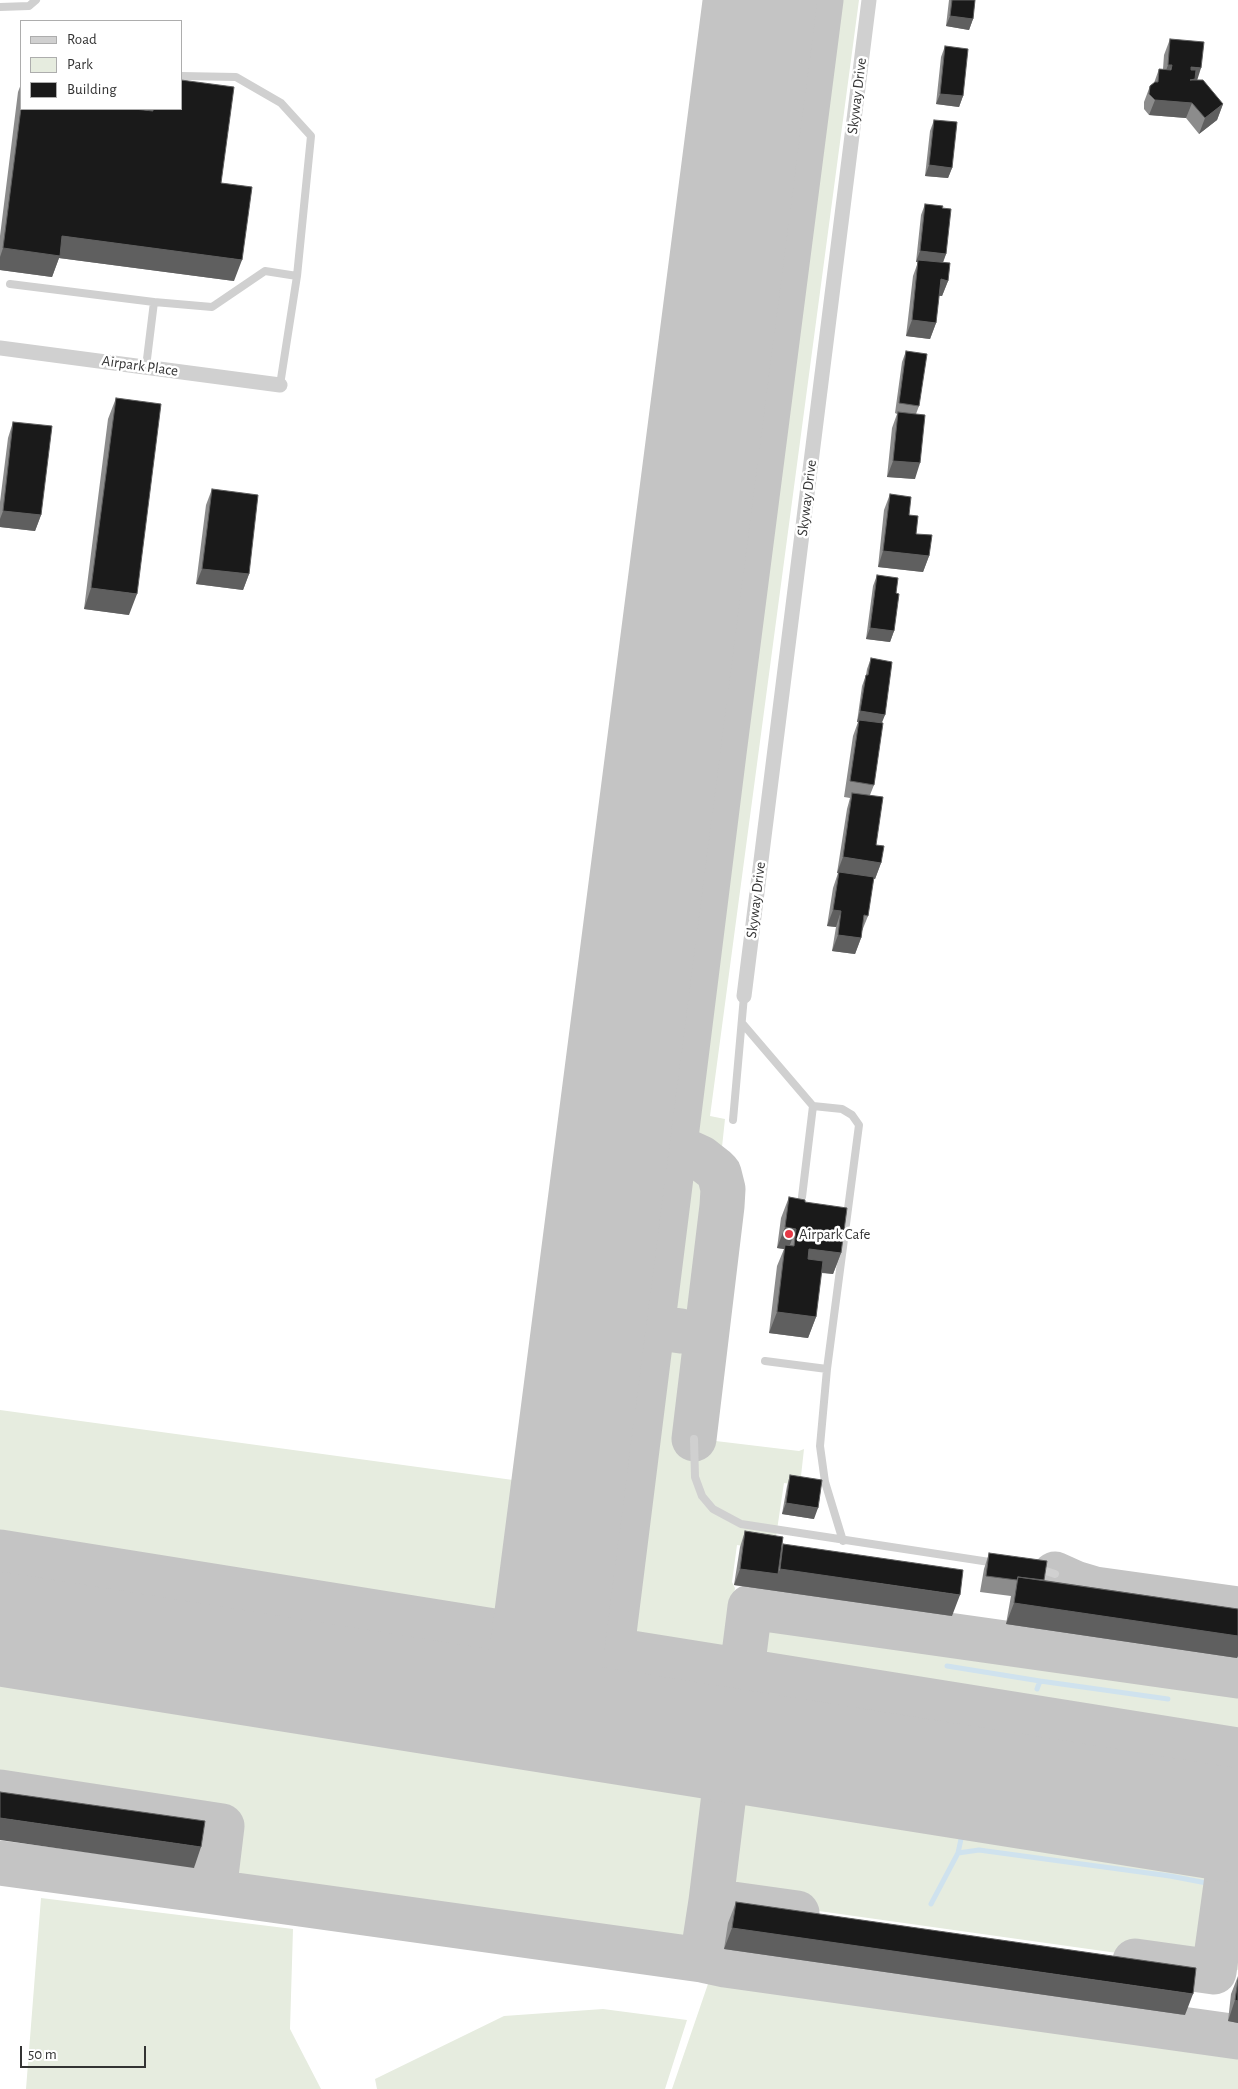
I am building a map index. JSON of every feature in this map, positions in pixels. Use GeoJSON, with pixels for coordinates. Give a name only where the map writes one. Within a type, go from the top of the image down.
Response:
{"type":"FeatureCollection","features":[{"type":"Feature","properties":{"kind":"street","name":"Skyway Drive"},"geometry":{"type":"LineString","coordinates":[[744,996],[869,0]]}},
{"type":"Feature","properties":{"kind":"street","name":"Airpark Place"},"geometry":{"type":"LineString","coordinates":[[0,348],[280,385]]}},
{"type":"Feature","properties":{"kind":"lane"},"geometry":{"type":"LineString","coordinates":[[0,7],[29,6],[36,0]]}},
{"type":"Feature","properties":{"kind":"lane"},"geometry":{"type":"LineString","coordinates":[[182,76],[236,77],[281,103],[311,136],[297,276],[280,385]]}},
{"type":"Feature","properties":{"kind":"lane"},"geometry":{"type":"LineString","coordinates":[[10,284],[154,302],[212,307],[265,271],[297,276]]}},
{"type":"Feature","properties":{"kind":"lane"},"geometry":{"type":"LineString","coordinates":[[146,367],[154,302]]}},
{"type":"Feature","properties":{"kind":"lane"},"geometry":{"type":"LineString","coordinates":[[733,1120],[744,996]]}},
{"type":"Feature","properties":{"kind":"lane"},"geometry":{"type":"LineString","coordinates":[[742,1023],[813,1106],[842,1110],[852,1115],[859,1125],[827,1369],[820,1454],[825,1482],[843,1541]]}},
{"type":"Feature","properties":{"kind":"lane"},"geometry":{"type":"LineString","coordinates":[[802,1197],[813,1106]]}},
{"type":"Feature","properties":{"kind":"lane"},"geometry":{"type":"LineString","coordinates":[[765,1361],[827,1369]]}},
{"type":"Feature","properties":{"kind":"lane"},"geometry":{"type":"LineString","coordinates":[[694,1438],[695,1477],[702,1496],[713,1509],[741,1524],[1007,1565]]}},
{"type":"Feature","properties":{"kind":"lane"},"geometry":{"type":"LineString","coordinates":[[1026,1567],[1044,1569],[1055,1574]]}},
{"type":"Feature","properties":{"kind":"green space"},"geometry":{"type":"Polygon","coordinates":[[[707,0],[859,0],[710,1116],[725,1119],[719,1175],[705,1173],[674,1436],[799,1451],[804,1449],[800,1485],[784,1483],[774,1550],[737,1545],[732,1582],[735,1588],[732,1609],[1238,1682],[1238,1970],[705,1895],[696,1979],[220,1910],[230,1819],[0,1785],[0,1410],[513,1480],[707,0]]]}},
{"type":"Feature","properties":{"kind":"green space"},"geometry":{"type":"Polygon","coordinates":[[[41,1898],[293,1929],[290,2029],[321,2089],[26,2089],[41,1898]]]}},
{"type":"Feature","properties":{"kind":"green space"},"geometry":{"type":"Polygon","coordinates":[[[709,1981],[1238,2053],[1238,2089],[672,2089],[709,1981]]]}},
{"type":"Feature","properties":{"kind":"green space"},"geometry":{"type":"Polygon","coordinates":[[[603,2009],[687,2020],[665,2089],[377,2089],[375,2079],[504,2016],[603,2009]]]}},
{"type":"Feature","properties":{"kind":"building"},"geometry":{"type":"Polygon","coordinates":[[[952,0],[975,0],[973,19],[950,16],[952,0]]]}},
{"type":"Feature","properties":{"kind":"building"},"geometry":{"type":"Polygon","coordinates":[[[1170,39],[1204,42],[1201,68],[1191,67],[1191,70],[1196,70],[1195,79],[1190,80],[1203,80],[1223,104],[1205,118],[1192,103],[1155,100],[1149,94],[1150,86],[1158,82],[1159,69],[1171,70],[1172,65],[1168,65],[1170,39]]]}},
{"type":"Feature","properties":{"kind":"building"},"geometry":{"type":"Polygon","coordinates":[[[945,46],[968,49],[963,96],[940,94],[945,46]]]}},
{"type":"Feature","properties":{"kind":"building"},"geometry":{"type":"Polygon","coordinates":[[[182,80],[234,87],[221,183],[252,187],[242,260],[62,236],[60,256],[3,248],[21,110],[182,110],[182,80]]]}},
{"type":"Feature","properties":{"kind":"building"},"geometry":{"type":"Polygon","coordinates":[[[934,120],[957,122],[952,168],[929,165],[934,120]]]}},
{"type":"Feature","properties":{"kind":"building"},"geometry":{"type":"Polygon","coordinates":[[[925,204],[951,209],[946,254],[920,251],[925,204]]]}},
{"type":"Feature","properties":{"kind":"building"},"geometry":{"type":"Polygon","coordinates":[[[918,260],[950,263],[948,281],[941,279],[936,323],[912,320],[918,260]]]}},
{"type":"Feature","properties":{"kind":"building"},"geometry":{"type":"Polygon","coordinates":[[[906,351],[927,354],[919,406],[899,403],[906,351]]]}},
{"type":"Feature","properties":{"kind":"building"},"geometry":{"type":"Polygon","coordinates":[[[116,398],[161,404],[137,594],[91,588],[116,398]]]}},
{"type":"Feature","properties":{"kind":"building"},"geometry":{"type":"Polygon","coordinates":[[[898,412],[925,415],[920,463],[893,461],[898,412]]]}},
{"type":"Feature","properties":{"kind":"building"},"geometry":{"type":"Polygon","coordinates":[[[13,422],[52,426],[41,515],[3,511],[13,422]]]}},
{"type":"Feature","properties":{"kind":"building"},"geometry":{"type":"Polygon","coordinates":[[[212,489],[258,495],[249,574],[202,569],[212,489]]]}},
{"type":"Feature","properties":{"kind":"building"},"geometry":{"type":"Polygon","coordinates":[[[890,494],[911,497],[909,515],[918,516],[916,534],[932,535],[929,556],[883,551],[890,494]]]}},
{"type":"Feature","properties":{"kind":"building"},"geometry":{"type":"Polygon","coordinates":[[[877,575],[898,578],[896,593],[899,594],[894,631],[870,628],[877,575]]]}},
{"type":"Feature","properties":{"kind":"building"},"geometry":{"type":"Polygon","coordinates":[[[871,658],[892,662],[885,715],[860,711],[871,658]]]}},
{"type":"Feature","properties":{"kind":"building"},"geometry":{"type":"Polygon","coordinates":[[[859,720],[883,723],[874,785],[850,781],[859,720]]]}},
{"type":"Feature","properties":{"kind":"building"},"geometry":{"type":"Polygon","coordinates":[[[852,793],[883,797],[876,845],[884,846],[881,863],[843,857],[852,793]]]}},
{"type":"Feature","properties":{"kind":"building"},"geometry":{"type":"Polygon","coordinates":[[[839,872],[874,877],[868,916],[864,915],[861,938],[838,935],[841,911],[833,910],[839,872]]]}},
{"type":"Feature","properties":{"kind":"building"},"geometry":{"type":"Polygon","coordinates":[[[789,1197],[805,1200],[805,1202],[847,1208],[841,1253],[809,1249],[808,1259],[823,1261],[816,1317],[777,1312],[785,1245],[794,1246],[796,1229],[785,1227],[789,1197]]]}},
{"type":"Feature","properties":{"kind":"building"},"geometry":{"type":"Polygon","coordinates":[[[790,1475],[822,1480],[818,1508],[786,1503],[790,1475]]]}},
{"type":"Feature","properties":{"kind":"building"},"geometry":{"type":"Polygon","coordinates":[[[745,1531],[783,1537],[778,1574],[740,1569],[745,1531]]]}},
{"type":"Feature","properties":{"kind":"building"},"geometry":{"type":"Polygon","coordinates":[[[783,1544],[963,1570],[960,1595],[780,1569],[783,1544]]]}},
{"type":"Feature","properties":{"kind":"building"},"geometry":{"type":"Polygon","coordinates":[[[989,1553],[1047,1561],[1044,1580],[1018,1577],[1017,1580],[986,1576],[989,1553]]]}},
{"type":"Feature","properties":{"kind":"building"},"geometry":{"type":"Polygon","coordinates":[[[1018,1577],[1238,1609],[1238,1636],[1014,1603],[1018,1577]]]}},
{"type":"Feature","properties":{"kind":"building"},"geometry":{"type":"Polygon","coordinates":[[[0,1792],[205,1821],[201,1847],[0,1818],[0,1792]]]}},
{"type":"Feature","properties":{"kind":"building"},"geometry":{"type":"Polygon","coordinates":[[[736,1902],[1196,1968],[1193,1994],[732,1928],[736,1902]]]}},
{"type":"Feature","properties":{"kind":"building"},"geometry":{"type":"Polygon","coordinates":[[[1238,1980],[1238,2001],[1235,2000],[1238,1980]]]}},
{"type":"Feature","properties":{"kind":"waterway"},"geometry":{"type":"LineString","coordinates":[[947,1666],[1040,1681]]}},
{"type":"Feature","properties":{"kind":"waterway"},"geometry":{"type":"LineString","coordinates":[[1037,1689],[1040,1681],[1168,1699]]}},
{"type":"Feature","properties":{"kind":"waterway"},"geometry":{"type":"LineString","coordinates":[[958,1853],[961,1839]]}},
{"type":"Feature","properties":{"kind":"waterway"},"geometry":{"type":"LineString","coordinates":[[931,1904],[958,1853],[979,1850],[1170,1876],[1217,1885]]}},
{"type":"Feature","properties":{"kind":"waterway"},"geometry":{"type":"LineString","coordinates":[[1233,1888],[1238,1888]]}},
{"type":"Feature","properties":{"kind":"taxiway"},"geometry":{"type":"LineString","coordinates":[[612,1649],[724,753],[821,0]]}},
{"type":"Feature","properties":{"kind":"taxiway"},"geometry":{"type":"LineString","coordinates":[[664,744],[724,753]]}},
{"type":"Feature","properties":{"kind":"taxiway"},"geometry":{"type":"LineString","coordinates":[[675,1146],[701,1158],[715,1169],[719,1173],[723,1189],[694,1439]]}},
{"type":"Feature","properties":{"kind":"taxiway"},"geometry":{"type":"LineString","coordinates":[[589,1318],[681,1331]]}},
{"type":"Feature","properties":{"kind":"taxiway"},"geometry":{"type":"LineString","coordinates":[[0,1552],[1238,1750]]}},
{"type":"Feature","properties":{"kind":"taxiway"},"geometry":{"type":"LineString","coordinates":[[1055,1574],[1095,1589],[1238,1609]]}},
{"type":"Feature","properties":{"kind":"taxiway"},"geometry":{"type":"LineString","coordinates":[[742,1670],[750,1607],[1238,1676]]}},
{"type":"Feature","properties":{"kind":"taxiway"},"geometry":{"type":"LineString","coordinates":[[730,1745],[711,1901],[797,1913]]}},
{"type":"Feature","properties":{"kind":"taxiway"},"geometry":{"type":"LineString","coordinates":[[0,1792],[222,1826],[214,1892],[0,1863]]}},
{"type":"Feature","properties":{"kind":"taxiway"},"geometry":{"type":"LineString","coordinates":[[1135,1961],[1214,1972],[1234,1826]]}},
{"type":"Feature","properties":{"kind":"taxiway"},"geometry":{"type":"LineString","coordinates":[[214,1892],[702,1960]]}},
{"type":"Feature","properties":{"kind":"taxiway"},"geometry":{"type":"LineString","coordinates":[[711,1901],[702,1960],[725,1965],[1238,2037]]}},
{"type":"Feature","properties":{"kind":"runway"},"geometry":{"type":"LineString","coordinates":[[547,1649],[760,0]]}},
{"type":"Feature","properties":{"kind":"runway"},"geometry":{"type":"LineString","coordinates":[[0,1629],[1238,1826]]}},
{"type":"Feature","properties":{"kind":"place","name":"Airpark Cafe"},"geometry":{"type":"Point","coordinates":[789,1234]}}]}
